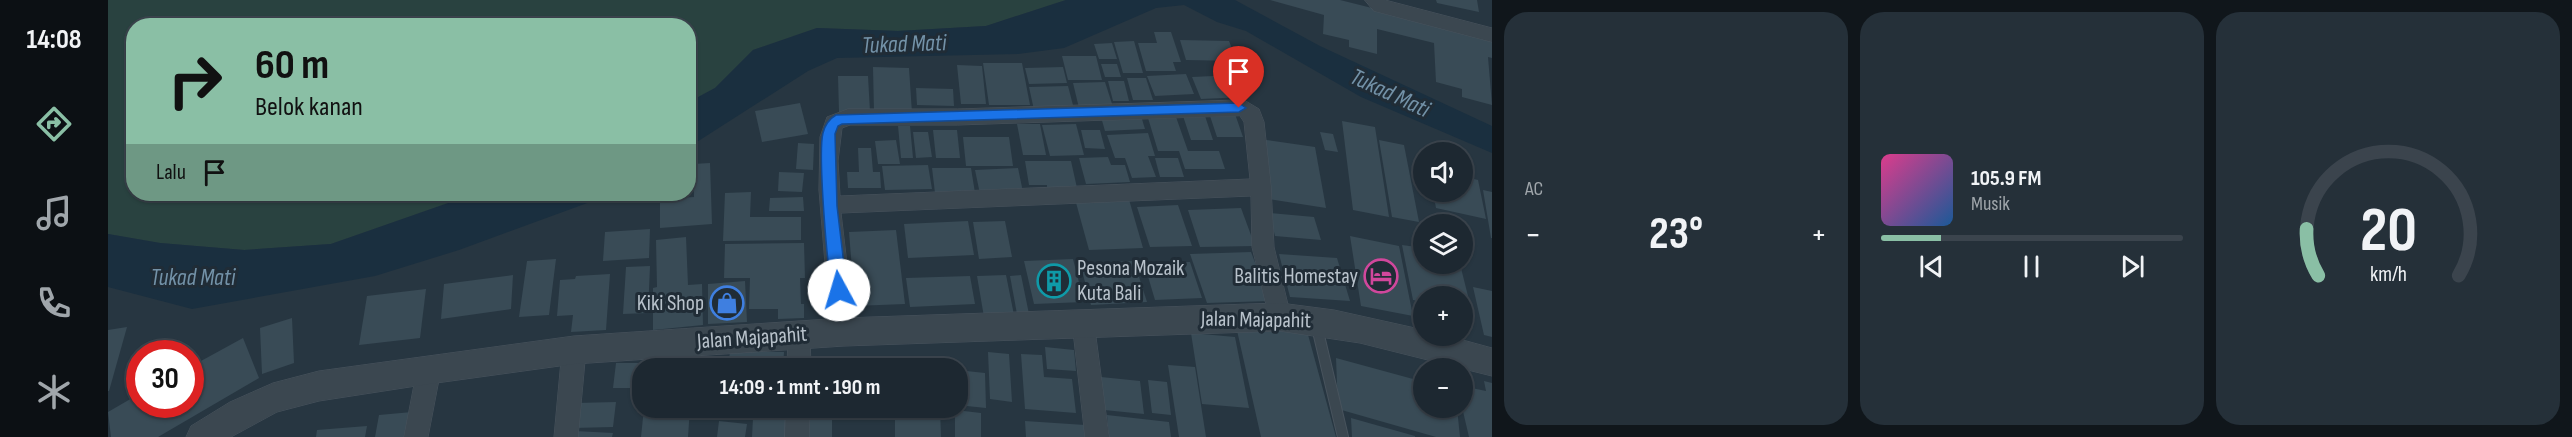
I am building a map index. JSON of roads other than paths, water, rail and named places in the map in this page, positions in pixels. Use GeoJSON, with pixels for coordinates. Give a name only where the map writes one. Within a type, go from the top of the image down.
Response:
{"type":"FeatureCollection","features":[{"type":"Feature","properties":{"kind":"street"},"geometry":{"type":"LineString","coordinates":[[1374,0],[1380,6],[1492,35]]}},
{"type":"Feature","properties":{"kind":"street"},"geometry":{"type":"LineString","coordinates":[[844,332],[830,206],[829,134],[834,123],[848,117],[957,117],[1244,108],[1253,118],[1261,187],[1263,247],[1280,318]]}},
{"type":"Feature","properties":{"kind":"street"},"geometry":{"type":"LineString","coordinates":[[830,206],[1261,187]]}},
{"type":"Feature","properties":{"kind":"street","name":"Jalan Majapahit"},"geometry":{"type":"LineString","coordinates":[[202,437],[241,413],[273,398],[319,386],[574,350],[844,332],[1083,322],[1280,318],[1316,320],[1492,362]]}},
{"type":"Feature","properties":{"kind":"street"},"geometry":{"type":"LineString","coordinates":[[1083,322],[1097,437]]}},
{"type":"Feature","properties":{"kind":"street"},"geometry":{"type":"LineString","coordinates":[[799,335],[799,358]]}},
{"type":"Feature","properties":{"kind":"street"},"geometry":{"type":"LineString","coordinates":[[567,437],[574,350]]}},
{"type":"Feature","properties":{"kind":"street"},"geometry":{"type":"LineString","coordinates":[[416,437],[429,369]]}},
{"type":"Feature","properties":{"kind":"street"},"geometry":{"type":"LineString","coordinates":[[796,437],[797,418]]}},
{"type":"Feature","properties":{"kind":"lane"},"geometry":{"type":"LineString","coordinates":[[1316,320],[1343,437]]}},
{"type":"Feature","properties":{"kind":"water","name":"Tukad Mati"},"geometry":{"type":"Polygon","coordinates":[[[1066,0],[1235,0],[1320,46],[1492,126],[1492,153],[1473,145],[1473,142],[1466,142],[1361,97],[1246,31],[1217,22],[1184,5],[1156,8],[1064,48],[1018,54],[837,58],[808,71],[696,143],[696,98],[715,88],[753,50],[817,28],[898,31],[986,26],[1066,0]]]}},
{"type":"Feature","properties":{"kind":"water","name":"Tukad Mati"},"geometry":{"type":"Polygon","coordinates":[[[454,201],[593,201],[459,250],[375,276],[192,309],[108,287],[108,234],[160,243],[244,250],[331,244],[454,201]]]}},
{"type":"Feature","properties":{"kind":"place","name":"Balitis Homestay"},"geometry":{"type":"Point","coordinates":[1381,276]}},
{"type":"Feature","properties":{"kind":"place","name":"Pesona Mozaik Kuta Bali"},"geometry":{"type":"Point","coordinates":[1054,281]}},
{"type":"Feature","properties":{"kind":"place","name":"Kiki Shop"},"geometry":{"type":"Point","coordinates":[727,303]}}]}
